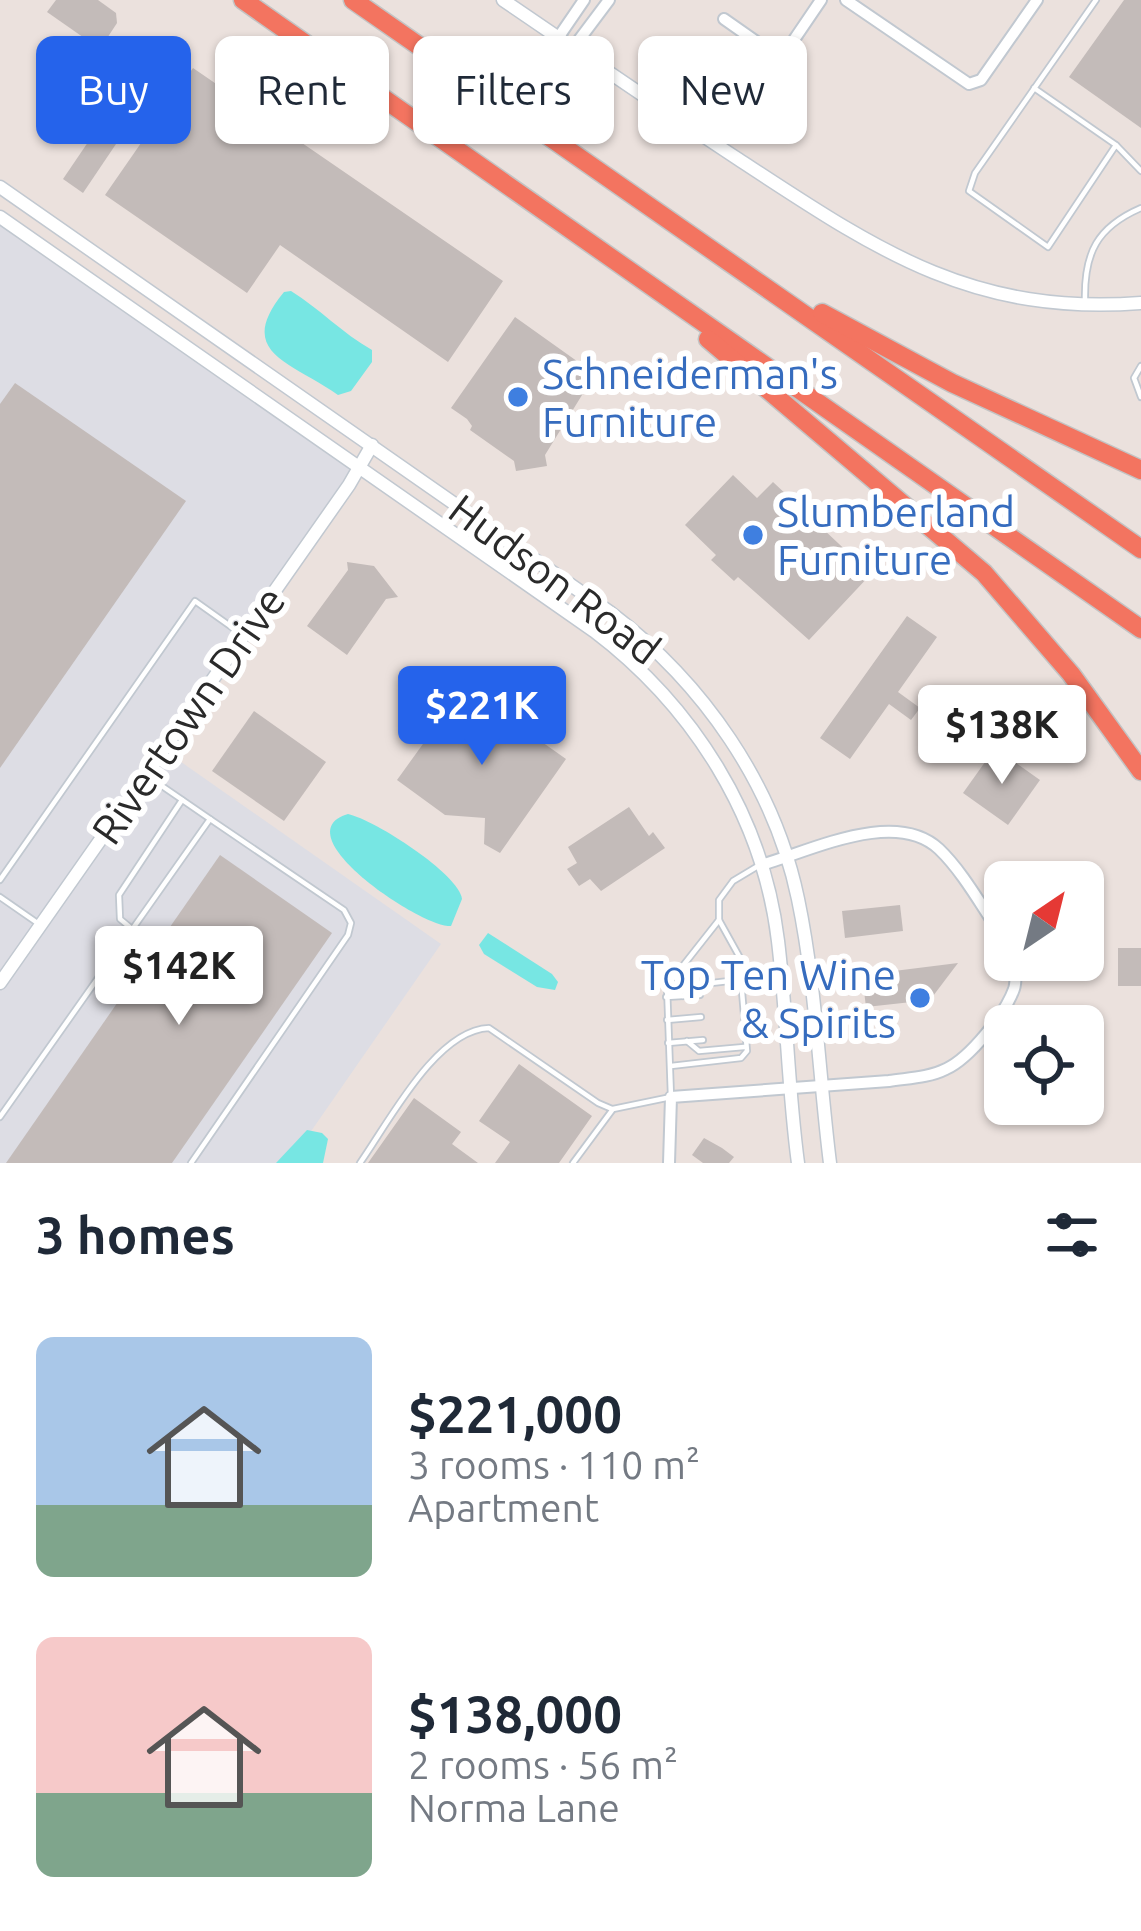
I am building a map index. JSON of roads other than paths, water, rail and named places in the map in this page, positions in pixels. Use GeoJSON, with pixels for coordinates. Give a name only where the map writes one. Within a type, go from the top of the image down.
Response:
{"type":"FeatureCollection","features":[{"type":"Feature","properties":{"kind":"highway"},"geometry":{"type":"LineString","coordinates":[[243,0],[1141,628]]}},
{"type":"Feature","properties":{"kind":"highway"},"geometry":{"type":"LineString","coordinates":[[352,0],[1141,549]]}},
{"type":"Feature","properties":{"kind":"highway"},"geometry":{"type":"LineString","coordinates":[[746,272],[952,383],[1141,470]]}},
{"type":"Feature","properties":{"kind":"highway"},"geometry":{"type":"LineString","coordinates":[[652,286],[718,348],[984,573],[1071,674],[1141,771]]}},
{"type":"Feature","properties":{"kind":"street"},"geometry":{"type":"LineString","coordinates":[[503,0],[555,36]]}},
{"type":"Feature","properties":{"kind":"street"},"geometry":{"type":"LineString","coordinates":[[559,36],[584,0]]}},
{"type":"Feature","properties":{"kind":"street"},"geometry":{"type":"LineString","coordinates":[[582,36],[609,0]]}},
{"type":"Feature","properties":{"kind":"street"},"geometry":{"type":"LineString","coordinates":[[796,36],[820,0]]}},
{"type":"Feature","properties":{"kind":"street"},"geometry":{"type":"LineString","coordinates":[[846,0],[969,84],[981,80],[1037,0]]}},
{"type":"Feature","properties":{"kind":"street"},"geometry":{"type":"LineString","coordinates":[[724,19],[748,36]]}},
{"type":"Feature","properties":{"kind":"street"},"geometry":{"type":"LineString","coordinates":[[614,75],[884,251],[981,290],[1045,303],[1141,302]]}},
{"type":"Feature","properties":{"kind":"street","name":"Hudson Road"},"geometry":{"type":"LineString","coordinates":[[0,188],[636,632],[699,696],[738,752],[787,858],[804,941],[830,1163]]}},
{"type":"Feature","properties":{"kind":"street","name":"Hudson Road"},"geometry":{"type":"LineString","coordinates":[[0,217],[618,650],[681,713],[717,765],[761,865],[778,940],[798,1163]]}},
{"type":"Feature","properties":{"kind":"street","name":"Rivertown Drive"},"geometry":{"type":"LineString","coordinates":[[0,983],[372,445]]}},
{"type":"Feature","properties":{"kind":"street"},"geometry":{"type":"LineString","coordinates":[[761,865],[877,832],[916,835],[946,857],[984,910]]}},
{"type":"Feature","properties":{"kind":"street"},"geometry":{"type":"LineString","coordinates":[[669,1163],[671,1097],[923,1077],[952,1066],[977,1044],[1016,981]]}},
{"type":"Feature","properties":{"kind":"lane"},"geometry":{"type":"LineString","coordinates":[[1096,0],[969,183],[975,198],[1048,247],[1116,145]]}},
{"type":"Feature","properties":{"kind":"lane"},"geometry":{"type":"LineString","coordinates":[[1034,88],[1116,145],[1141,170]]}},
{"type":"Feature","properties":{"kind":"lane"},"geometry":{"type":"LineString","coordinates":[[1085,306],[1084,272],[1095,239],[1121,217],[1141,208]]}},
{"type":"Feature","properties":{"kind":"lane"},"geometry":{"type":"LineString","coordinates":[[1141,366],[1134,383],[1141,394]]}},
{"type":"Feature","properties":{"kind":"lane"},"geometry":{"type":"LineString","coordinates":[[497,562],[512,542]]}},
{"type":"Feature","properties":{"kind":"lane"},"geometry":{"type":"LineString","coordinates":[[0,880],[195,601],[243,635]]}},
{"type":"Feature","properties":{"kind":"lane"},"geometry":{"type":"LineString","coordinates":[[146,775],[344,910],[351,923],[348,935],[191,1163]]}},
{"type":"Feature","properties":{"kind":"lane"},"geometry":{"type":"LineString","coordinates":[[133,929],[120,919],[119,895],[182,800]]}},
{"type":"Feature","properties":{"kind":"lane"},"geometry":{"type":"LineString","coordinates":[[0,1117],[210,819]]}},
{"type":"Feature","properties":{"kind":"lane"},"geometry":{"type":"LineString","coordinates":[[669,1066],[741,1058],[746,1036],[739,956],[719,920],[719,900],[733,881],[761,865]]}},
{"type":"Feature","properties":{"kind":"lane"},"geometry":{"type":"LineString","coordinates":[[0,898],[41,925]]}},
{"type":"Feature","properties":{"kind":"lane"},"geometry":{"type":"LineString","coordinates":[[360,1163],[438,1053],[471,1029],[489,1028],[613,1109],[671,1097],[666,998],[670,979],[719,920]]}},
{"type":"Feature","properties":{"kind":"lane"},"geometry":{"type":"LineString","coordinates":[[0,952],[15,962]]}},
{"type":"Feature","properties":{"kind":"lane"},"geometry":{"type":"LineString","coordinates":[[682,996],[694,985],[741,980]]}},
{"type":"Feature","properties":{"kind":"lane"},"geometry":{"type":"LineString","coordinates":[[732,992],[742,991]]}},
{"type":"Feature","properties":{"kind":"lane"},"geometry":{"type":"LineString","coordinates":[[666,998],[700,995]]}},
{"type":"Feature","properties":{"kind":"lane"},"geometry":{"type":"LineString","coordinates":[[733,1014],[744,1013]]}},
{"type":"Feature","properties":{"kind":"lane"},"geometry":{"type":"LineString","coordinates":[[667,1020],[701,1017]]}},
{"type":"Feature","properties":{"kind":"lane"},"geometry":{"type":"LineString","coordinates":[[735,1037],[746,1036]]}},
{"type":"Feature","properties":{"kind":"lane"},"geometry":{"type":"LineString","coordinates":[[668,1042],[703,1040]]}},
{"type":"Feature","properties":{"kind":"lane"},"geometry":{"type":"LineString","coordinates":[[687,1041],[699,1051],[746,1047]]}},
{"type":"Feature","properties":{"kind":"lane"},"geometry":{"type":"LineString","coordinates":[[573,1163],[613,1109]]}},
{"type":"Feature","properties":{"kind":"water"},"geometry":{"type":"Polygon","coordinates":[[[291,291],[372,350],[372,362],[351,391],[338,395],[287,364],[267,343],[270,313],[284,292],[291,291]]]}},
{"type":"Feature","properties":{"kind":"water"},"geometry":{"type":"Polygon","coordinates":[[[348,814],[395,837],[447,876],[462,899],[451,926],[389,898],[344,859],[332,840],[332,825],[348,814]]]}},
{"type":"Feature","properties":{"kind":"water"},"geometry":{"type":"Polygon","coordinates":[[[488,933],[552,974],[558,982],[555,990],[537,987],[484,954],[479,945],[488,933]]]}},
{"type":"Feature","properties":{"kind":"water"},"geometry":{"type":"Polygon","coordinates":[[[307,1130],[328,1139],[323,1163],[276,1163],[307,1130]]]}},
{"type":"Feature","properties":{"kind":"place","name":"Schneiderman's Furniture"},"geometry":{"type":"Point","coordinates":[518,397]}},
{"type":"Feature","properties":{"kind":"place","name":"Slumberland Furniture"},"geometry":{"type":"Point","coordinates":[753,535]}},
{"type":"Feature","properties":{"kind":"place","name":"Top Ten Wine & Spirits"},"geometry":{"type":"Point","coordinates":[920,998]}}]}
